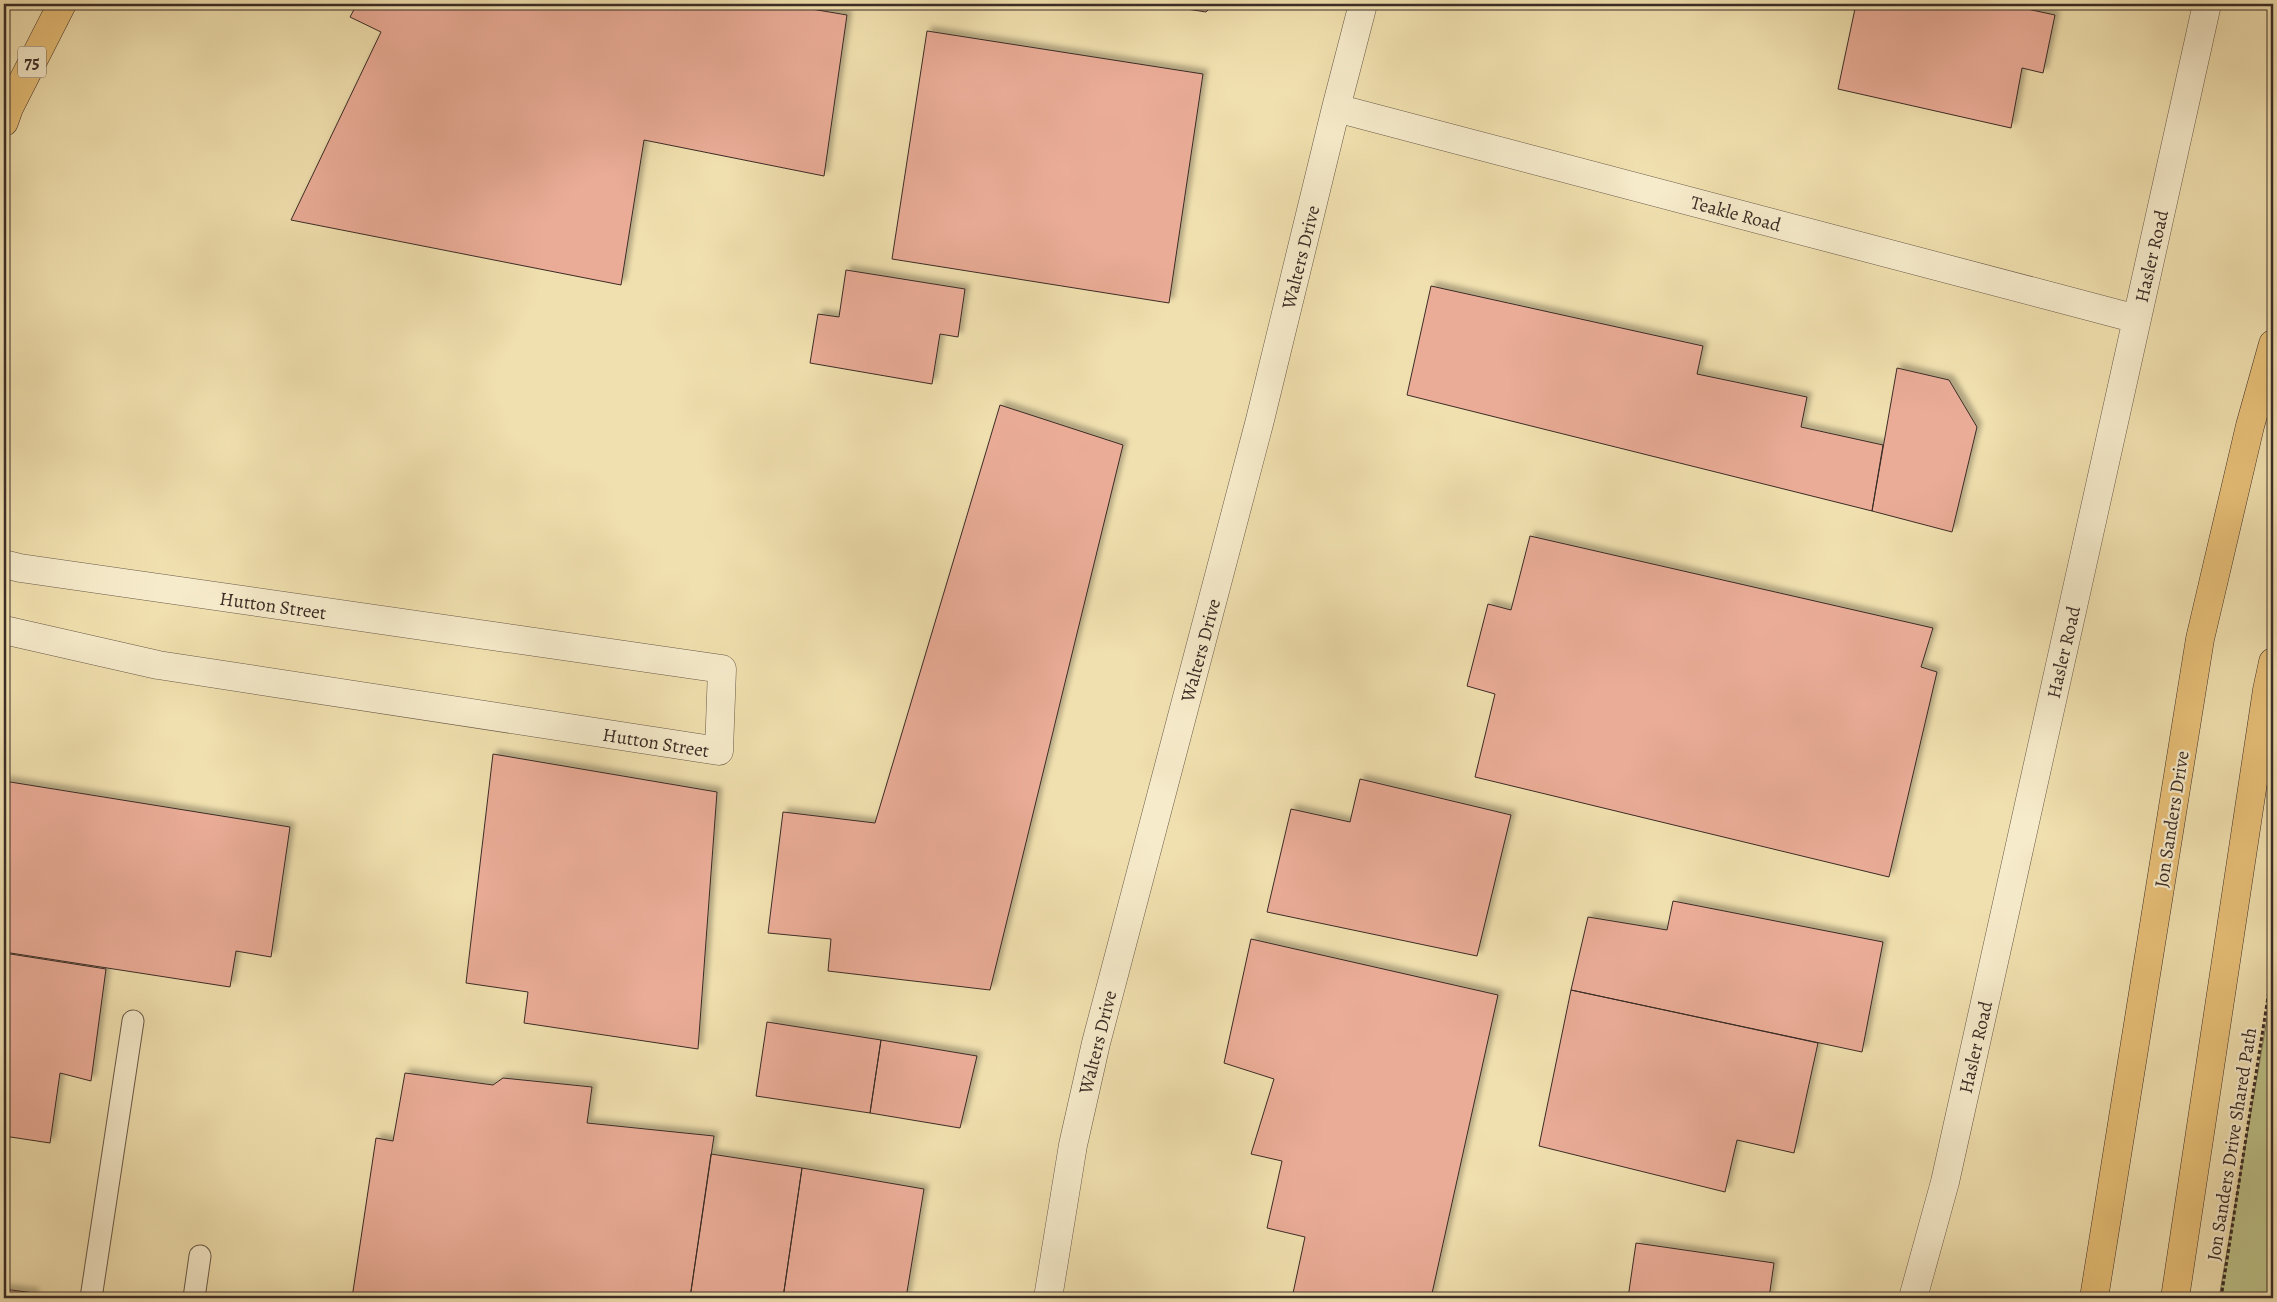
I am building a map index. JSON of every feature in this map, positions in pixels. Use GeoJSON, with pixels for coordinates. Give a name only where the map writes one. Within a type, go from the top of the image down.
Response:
{"type":"FeatureCollection","features":[{"type":"Feature","properties":{"kind":"main road","name":"75"},"geometry":{"type":"LineString","coordinates":[[4,122],[9,108],[62,4]]}},
{"type":"Feature","properties":{"kind":"main road","name":"Jon Sanders Drive"},"geometry":{"type":"LineString","coordinates":[[2094,1298],[2200,640],[2250,426],[2273,344]]}},
{"type":"Feature","properties":{"kind":"main road"},"geometry":{"type":"LineString","coordinates":[[2175,1298],[2267,690],[2273,662]]}},
{"type":"Feature","properties":{"kind":"street","name":"Walters Drive"},"geometry":{"type":"LineString","coordinates":[[1048,1298],[1073,1145],[1096,1042],[1260,420],[1363,4]]}},
{"type":"Feature","properties":{"kind":"street","name":"Hasler Road"},"geometry":{"type":"LineString","coordinates":[[1913,1298],[1945,1182],[2207,4]]}},
{"type":"Feature","properties":{"kind":"street","name":"Teakle Road"},"geometry":{"type":"LineString","coordinates":[[1336,108],[2137,319]]}},
{"type":"Feature","properties":{"kind":"street","name":"Hutton Street"},"geometry":{"type":"LineString","coordinates":[[4,564],[38,571],[722,669],[719,751],[158,665],[4,630]]}},
{"type":"Feature","properties":{"kind":"lane"},"geometry":{"type":"LineString","coordinates":[[91,1298],[133,1021]]}},
{"type":"Feature","properties":{"kind":"lane"},"geometry":{"type":"LineString","coordinates":[[194,1298],[200,1256]]}},
{"type":"Feature","properties":{"kind":"path","name":"Jon Sanders Drive Shared Path"},"geometry":{"type":"LineString","coordinates":[[2221,1298],[2273,965]]}},
{"type":"Feature","properties":{"kind":"green space"},"geometry":{"type":"Polygon","coordinates":[[[2273,984],[2273,1298],[2219,1298],[2273,984]]]}},
{"type":"Feature","properties":{"kind":"building"},"geometry":{"type":"Polygon","coordinates":[[[357,4],[782,4],[847,15],[824,176],[644,140],[621,285],[291,220],[381,32],[350,17],[357,4]]]}},
{"type":"Feature","properties":{"kind":"building"},"geometry":{"type":"Polygon","coordinates":[[[1155,4],[1214,4],[1206,12],[1155,4]]]}},
{"type":"Feature","properties":{"kind":"building"},"geometry":{"type":"Polygon","coordinates":[[[1856,4],[2004,4],[2055,15],[2043,73],[2022,68],[2011,128],[1838,89],[1856,4]]]}},
{"type":"Feature","properties":{"kind":"building"},"geometry":{"type":"Polygon","coordinates":[[[927,31],[1203,74],[1169,303],[892,259],[927,31]]]}},
{"type":"Feature","properties":{"kind":"building"},"geometry":{"type":"Polygon","coordinates":[[[846,270],[965,289],[958,337],[940,334],[932,384],[810,363],[818,314],[839,317],[846,270]]]}},
{"type":"Feature","properties":{"kind":"building"},"geometry":{"type":"Polygon","coordinates":[[[1431,286],[1703,346],[1697,374],[1807,397],[1801,427],[1883,445],[1872,511],[1407,395],[1431,286]]]}},
{"type":"Feature","properties":{"kind":"building"},"geometry":{"type":"Polygon","coordinates":[[[1897,368],[1949,380],[1977,427],[1952,532],[1872,511],[1897,368]]]}},
{"type":"Feature","properties":{"kind":"building"},"geometry":{"type":"Polygon","coordinates":[[[1000,405],[1123,445],[990,990],[828,971],[831,939],[768,933],[783,812],[875,823],[1000,405]]]}},
{"type":"Feature","properties":{"kind":"building"},"geometry":{"type":"Polygon","coordinates":[[[1530,536],[1933,628],[1921,667],[1937,672],[1889,877],[1475,777],[1495,694],[1467,686],[1488,604],[1511,610],[1530,536]]]}},
{"type":"Feature","properties":{"kind":"building"},"geometry":{"type":"Polygon","coordinates":[[[493,754],[717,792],[698,1049],[524,1023],[528,992],[466,983],[493,754]]]}},
{"type":"Feature","properties":{"kind":"building"},"geometry":{"type":"Polygon","coordinates":[[[1360,779],[1511,815],[1477,956],[1267,912],[1291,809],[1350,822],[1360,779]]]}},
{"type":"Feature","properties":{"kind":"building"},"geometry":{"type":"Polygon","coordinates":[[[4,781],[290,827],[271,957],[236,951],[230,987],[4,952],[4,781]]]}},
{"type":"Feature","properties":{"kind":"building"},"geometry":{"type":"Polygon","coordinates":[[[1673,901],[1883,942],[1862,1052],[1571,990],[1588,917],[1667,930],[1673,901]]]}},
{"type":"Feature","properties":{"kind":"building"},"geometry":{"type":"Polygon","coordinates":[[[1251,939],[1498,995],[1431,1298],[1292,1298],[1305,1237],[1267,1228],[1282,1161],[1251,1154],[1274,1079],[1224,1063],[1251,939]]]}},
{"type":"Feature","properties":{"kind":"building"},"geometry":{"type":"Polygon","coordinates":[[[4,953],[106,969],[91,1081],[60,1073],[50,1143],[4,1136],[4,953]]]}},
{"type":"Feature","properties":{"kind":"building"},"geometry":{"type":"Polygon","coordinates":[[[1571,990],[1818,1043],[1794,1153],[1737,1140],[1725,1192],[1539,1146],[1571,990]]]}},
{"type":"Feature","properties":{"kind":"building"},"geometry":{"type":"Polygon","coordinates":[[[767,1022],[881,1040],[870,1113],[756,1096],[767,1022]]]}},
{"type":"Feature","properties":{"kind":"building"},"geometry":{"type":"Polygon","coordinates":[[[881,1040],[977,1056],[960,1128],[870,1113],[881,1040]]]}},
{"type":"Feature","properties":{"kind":"building"},"geometry":{"type":"Polygon","coordinates":[[[405,1073],[493,1085],[503,1078],[592,1087],[587,1123],[714,1136],[690,1298],[352,1298],[376,1138],[393,1141],[405,1073]]]}},
{"type":"Feature","properties":{"kind":"building"},"geometry":{"type":"Polygon","coordinates":[[[711,1154],[802,1168],[783,1298],[690,1298],[711,1154]]]}},
{"type":"Feature","properties":{"kind":"building"},"geometry":{"type":"Polygon","coordinates":[[[802,1168],[924,1189],[906,1298],[783,1298],[802,1168]]]}},
{"type":"Feature","properties":{"kind":"building"},"geometry":{"type":"Polygon","coordinates":[[[1636,1243],[1774,1263],[1769,1298],[1628,1298],[1636,1243]]]}},
{"type":"Feature","properties":{"kind":"building"},"geometry":{"type":"Polygon","coordinates":[[[4,1289],[34,1293],[34,1298],[4,1298],[4,1289]]]}}]}
